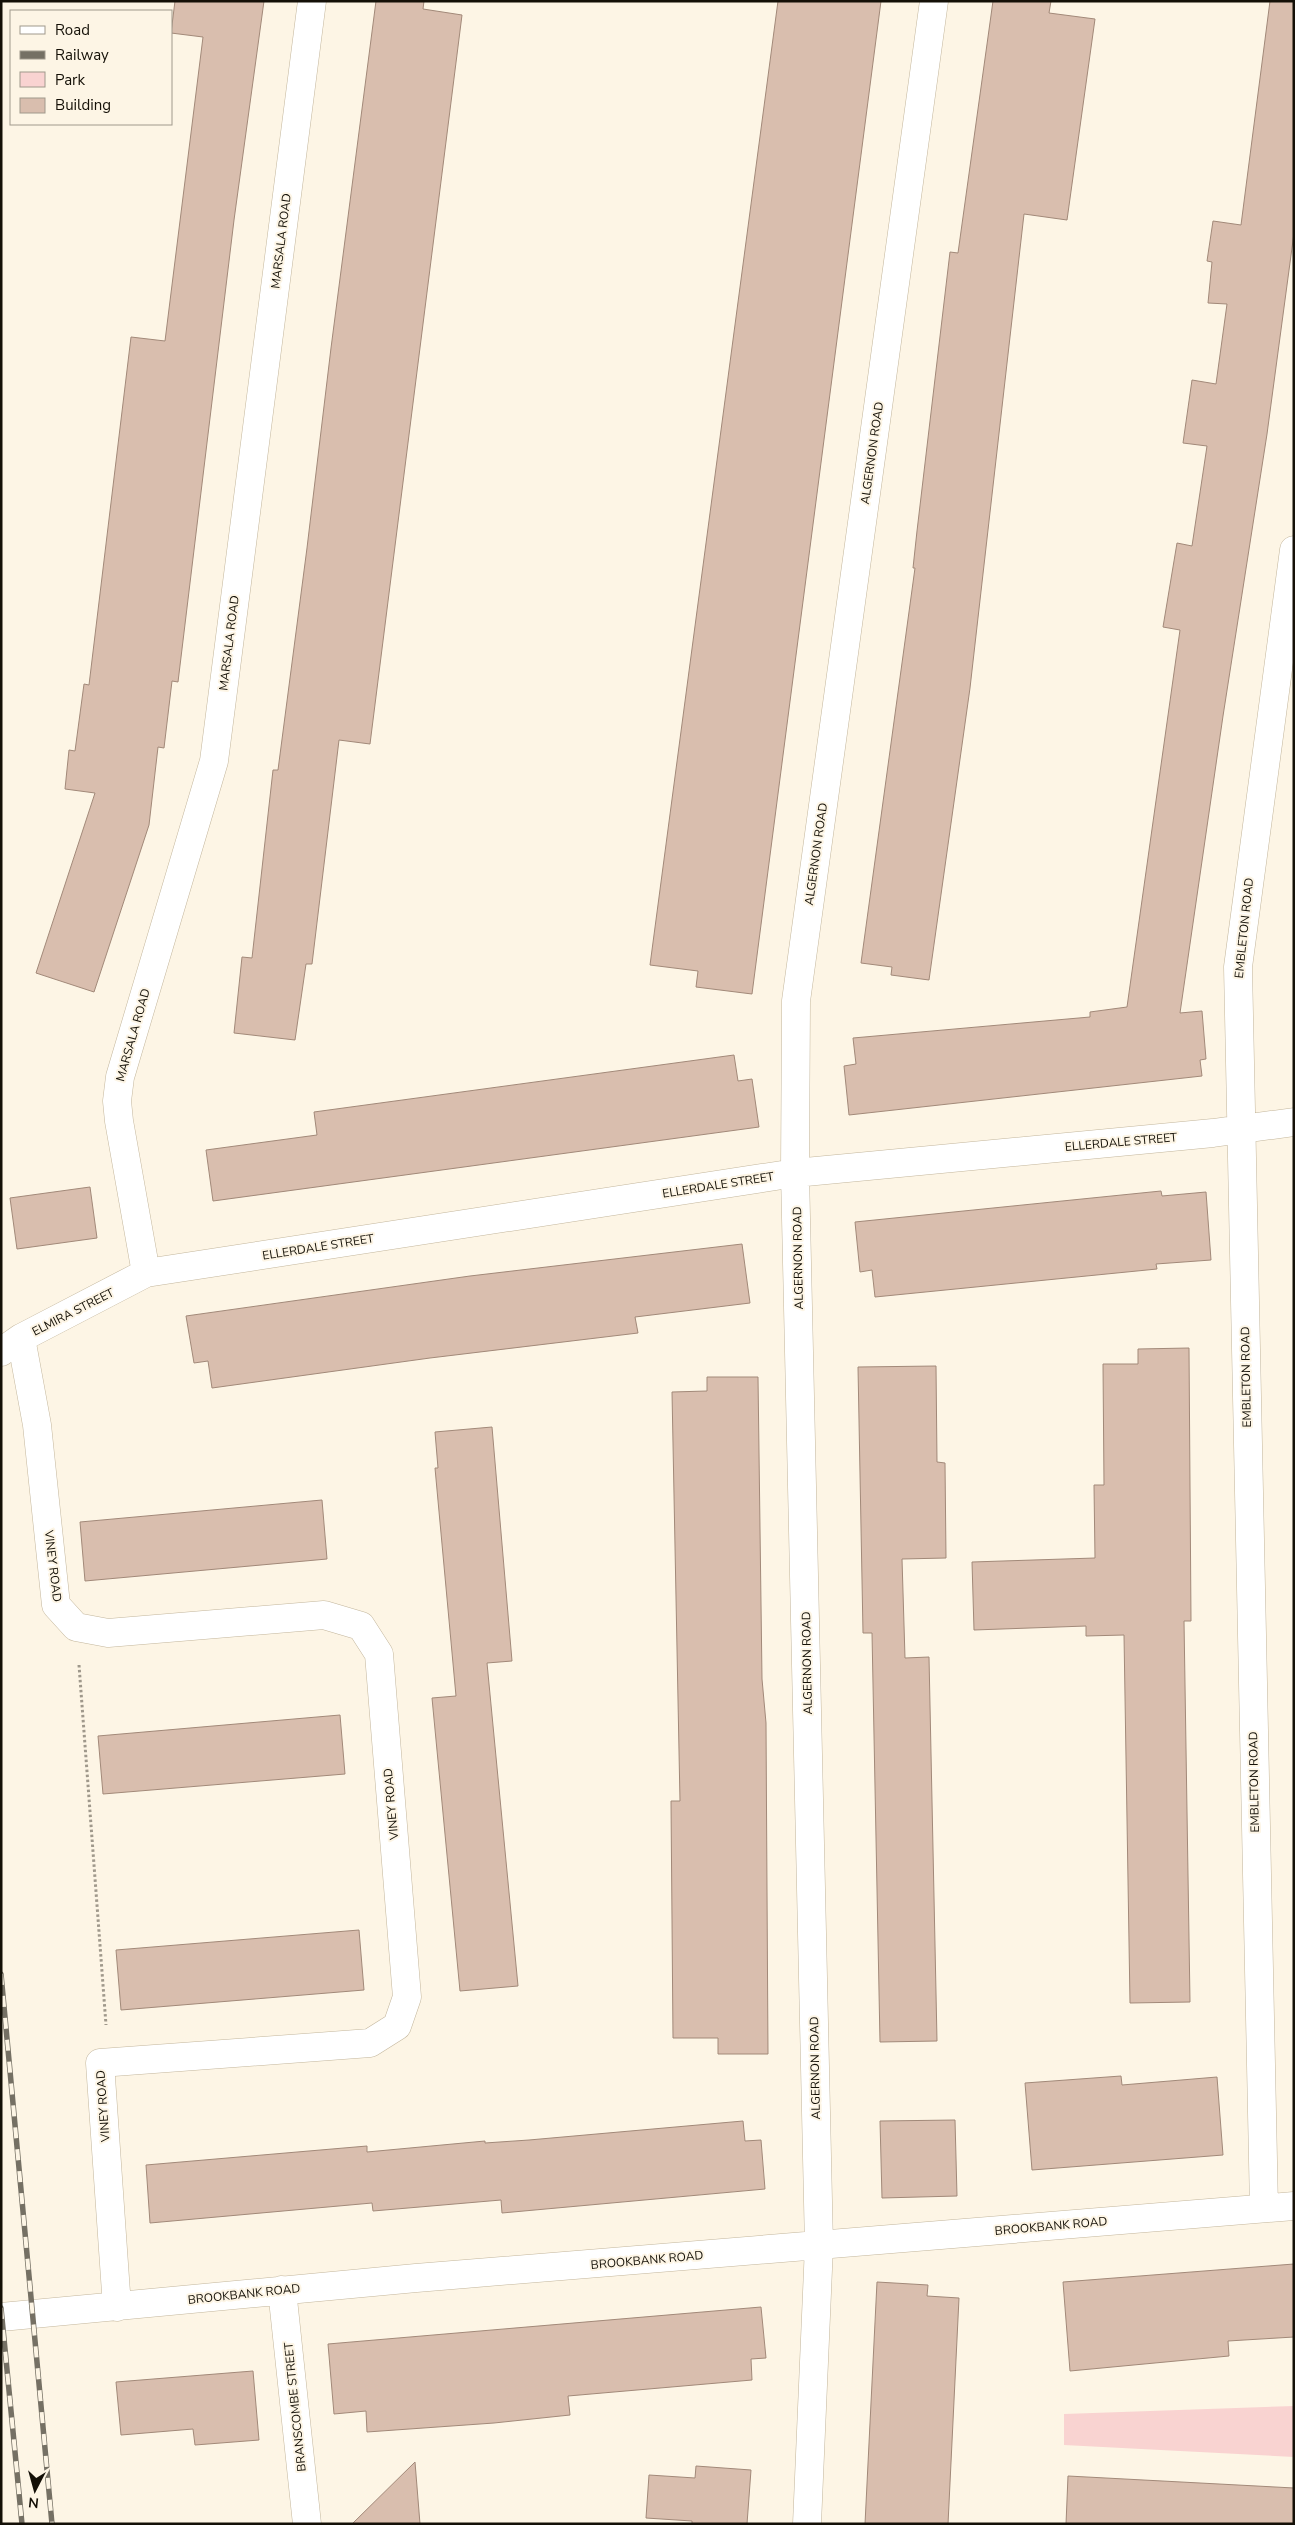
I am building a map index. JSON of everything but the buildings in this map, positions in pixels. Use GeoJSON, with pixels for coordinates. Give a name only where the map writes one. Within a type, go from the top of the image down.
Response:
{"type":"FeatureCollection","features":[{"type":"Feature","properties":{"kind":"street","name":"MARSALA ROAD"},"geometry":{"type":"LineString","coordinates":[[146,1273],[119,1121],[117,1101],[120,1077],[214,760],[312,1]]}},
{"type":"Feature","properties":{"kind":"street","name":"ALGERNON ROAD"},"geometry":{"type":"LineString","coordinates":[[807,2524],[819,2246],[796,1173],[796,1001],[934,1]]}},
{"type":"Feature","properties":{"kind":"street","name":"EMBLETON ROAD"},"geometry":{"type":"LineString","coordinates":[[1264,2208],[1238,967],[1294,550]]}},
{"type":"Feature","properties":{"kind":"street","name":"ELLERDALE STREET"},"geometry":{"type":"LineString","coordinates":[[146,1273],[796,1173],[1240,1130],[1294,1122]]}},
{"type":"Feature","properties":{"kind":"street","name":"ELMIRA STREET"},"geometry":{"type":"LineString","coordinates":[[11,1345],[146,1273]]}},
{"type":"Feature","properties":{"kind":"street","name":"VINEY ROAD"},"geometry":{"type":"LineString","coordinates":[[11,1345],[37,1425],[56,1605],[76,1627],[108,1633],[324,1615],[360,1626],[379,1654],[407,1997],[397,2026],[370,2043],[100,2063],[117,2306]]}},
{"type":"Feature","properties":{"kind":"street","name":"BROOKBANK ROAD"},"geometry":{"type":"LineString","coordinates":[[1,2317],[282,2290],[1294,2206]]}},
{"type":"Feature","properties":{"kind":"street","name":"BRANSCOMBE STREET"},"geometry":{"type":"LineString","coordinates":[[282,2290],[307,2524]]}},
{"type":"Feature","properties":{"kind":"path"},"geometry":{"type":"LineString","coordinates":[[76,1627],[109,2063]]}},
{"type":"Feature","properties":{"kind":"green space"},"geometry":{"type":"Polygon","coordinates":[[[1294,2406],[1294,2457],[1064,2445],[1064,2414],[1294,2406]]]}},
{"type":"Feature","properties":{"kind":"railway"},"geometry":{"type":"LineString","coordinates":[[1,1974],[52,2524]]}},
{"type":"Feature","properties":{"kind":"railway"},"geometry":{"type":"LineString","coordinates":[[1,2308],[22,2524]]}}]}
